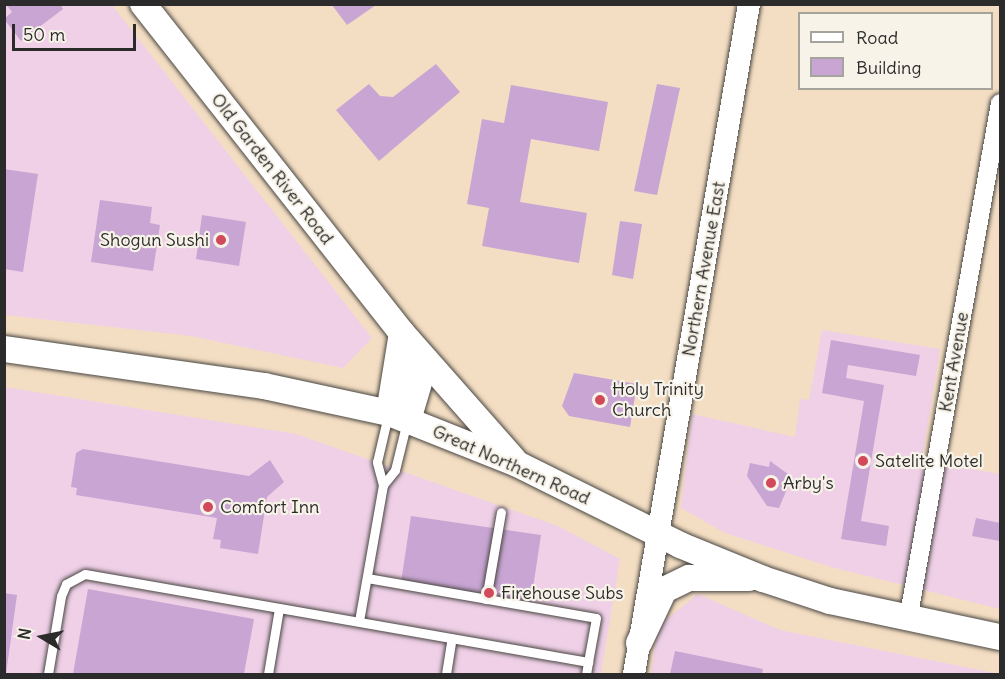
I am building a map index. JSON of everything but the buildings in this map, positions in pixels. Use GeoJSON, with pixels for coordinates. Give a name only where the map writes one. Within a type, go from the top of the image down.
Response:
{"type":"FeatureCollection","features":[{"type":"Feature","properties":{"kind":"main road","name":"Old Garden River Road"},"geometry":{"type":"LineString","coordinates":[[143,4],[402,333],[517,464]]}},
{"type":"Feature","properties":{"kind":"main road"},"geometry":{"type":"LineString","coordinates":[[398,417],[402,333]]}},
{"type":"Feature","properties":{"kind":"main road","name":"Great Northern Road"},"geometry":{"type":"LineString","coordinates":[[4,349],[264,386],[398,417],[517,464],[658,533],[763,579],[908,620],[1000,637]]}},
{"type":"Feature","properties":{"kind":"main road"},"geometry":{"type":"LineString","coordinates":[[398,417],[421,376],[420,354]]}},
{"type":"Feature","properties":{"kind":"main road"},"geometry":{"type":"LineString","coordinates":[[634,665],[664,590],[689,578],[763,579]]}},
{"type":"Feature","properties":{"kind":"street","name":"Northern Avenue East"},"geometry":{"type":"LineString","coordinates":[[634,665],[750,4]]}},
{"type":"Feature","properties":{"kind":"street","name":"Kent Avenue"},"geometry":{"type":"LineString","coordinates":[[908,620],[1000,104]]}},
{"type":"Feature","properties":{"kind":"lane"},"geometry":{"type":"LineString","coordinates":[[359,621],[383,485],[377,462],[398,417]]}},
{"type":"Feature","properties":{"kind":"lane"},"geometry":{"type":"LineString","coordinates":[[383,485],[395,470],[398,417]]}},
{"type":"Feature","properties":{"kind":"lane"},"geometry":{"type":"LineString","coordinates":[[486,599],[501,512]]}},
{"type":"Feature","properties":{"kind":"lane"},"geometry":{"type":"LineString","coordinates":[[48,675],[61,596],[66,584],[85,574],[588,662]]}},
{"type":"Feature","properties":{"kind":"lane"},"geometry":{"type":"LineString","coordinates":[[367,578],[596,618],[586,675]]}},
{"type":"Feature","properties":{"kind":"lane"},"geometry":{"type":"LineString","coordinates":[[268,675],[279,608]]}},
{"type":"Feature","properties":{"kind":"lane"},"geometry":{"type":"LineString","coordinates":[[446,675],[452,638]]}},
{"type":"Feature","properties":{"kind":"shaded area"},"geometry":{"type":"Polygon","coordinates":[[[5,5],[112,5],[372,338],[343,368],[191,336],[5,315],[5,5]]]}},
{"type":"Feature","properties":{"kind":"shaded area"},"geometry":{"type":"Polygon","coordinates":[[[822,330],[940,349],[922,460],[1000,474],[1000,609],[831,567],[725,533],[681,508],[692,414],[795,437],[800,399],[809,400],[822,330]]]}},
{"type":"Feature","properties":{"kind":"shaded area"},"geometry":{"type":"Polygon","coordinates":[[[5,387],[296,434],[558,526],[620,559],[601,674],[5,674],[5,387]]]}},
{"type":"Feature","properties":{"kind":"shaded area"},"geometry":{"type":"Polygon","coordinates":[[[698,594],[780,630],[1000,674],[651,674],[658,626],[698,594]]]}},
{"type":"Feature","properties":{"kind":"place","name":"Shogun Sushi"},"geometry":{"type":"Point","coordinates":[221,240]}},
{"type":"Feature","properties":{"kind":"place","name":"Holy Trinity Church"},"geometry":{"type":"Point","coordinates":[600,400]}},
{"type":"Feature","properties":{"kind":"place","name":"Satelite Motel"},"geometry":{"type":"Point","coordinates":[863,461]}},
{"type":"Feature","properties":{"kind":"place","name":"Arby's"},"geometry":{"type":"Point","coordinates":[771,483]}},
{"type":"Feature","properties":{"kind":"place","name":"Comfort Inn"},"geometry":{"type":"Point","coordinates":[208,507]}},
{"type":"Feature","properties":{"kind":"place","name":"Firehouse Subs"},"geometry":{"type":"Point","coordinates":[489,593]}}]}
